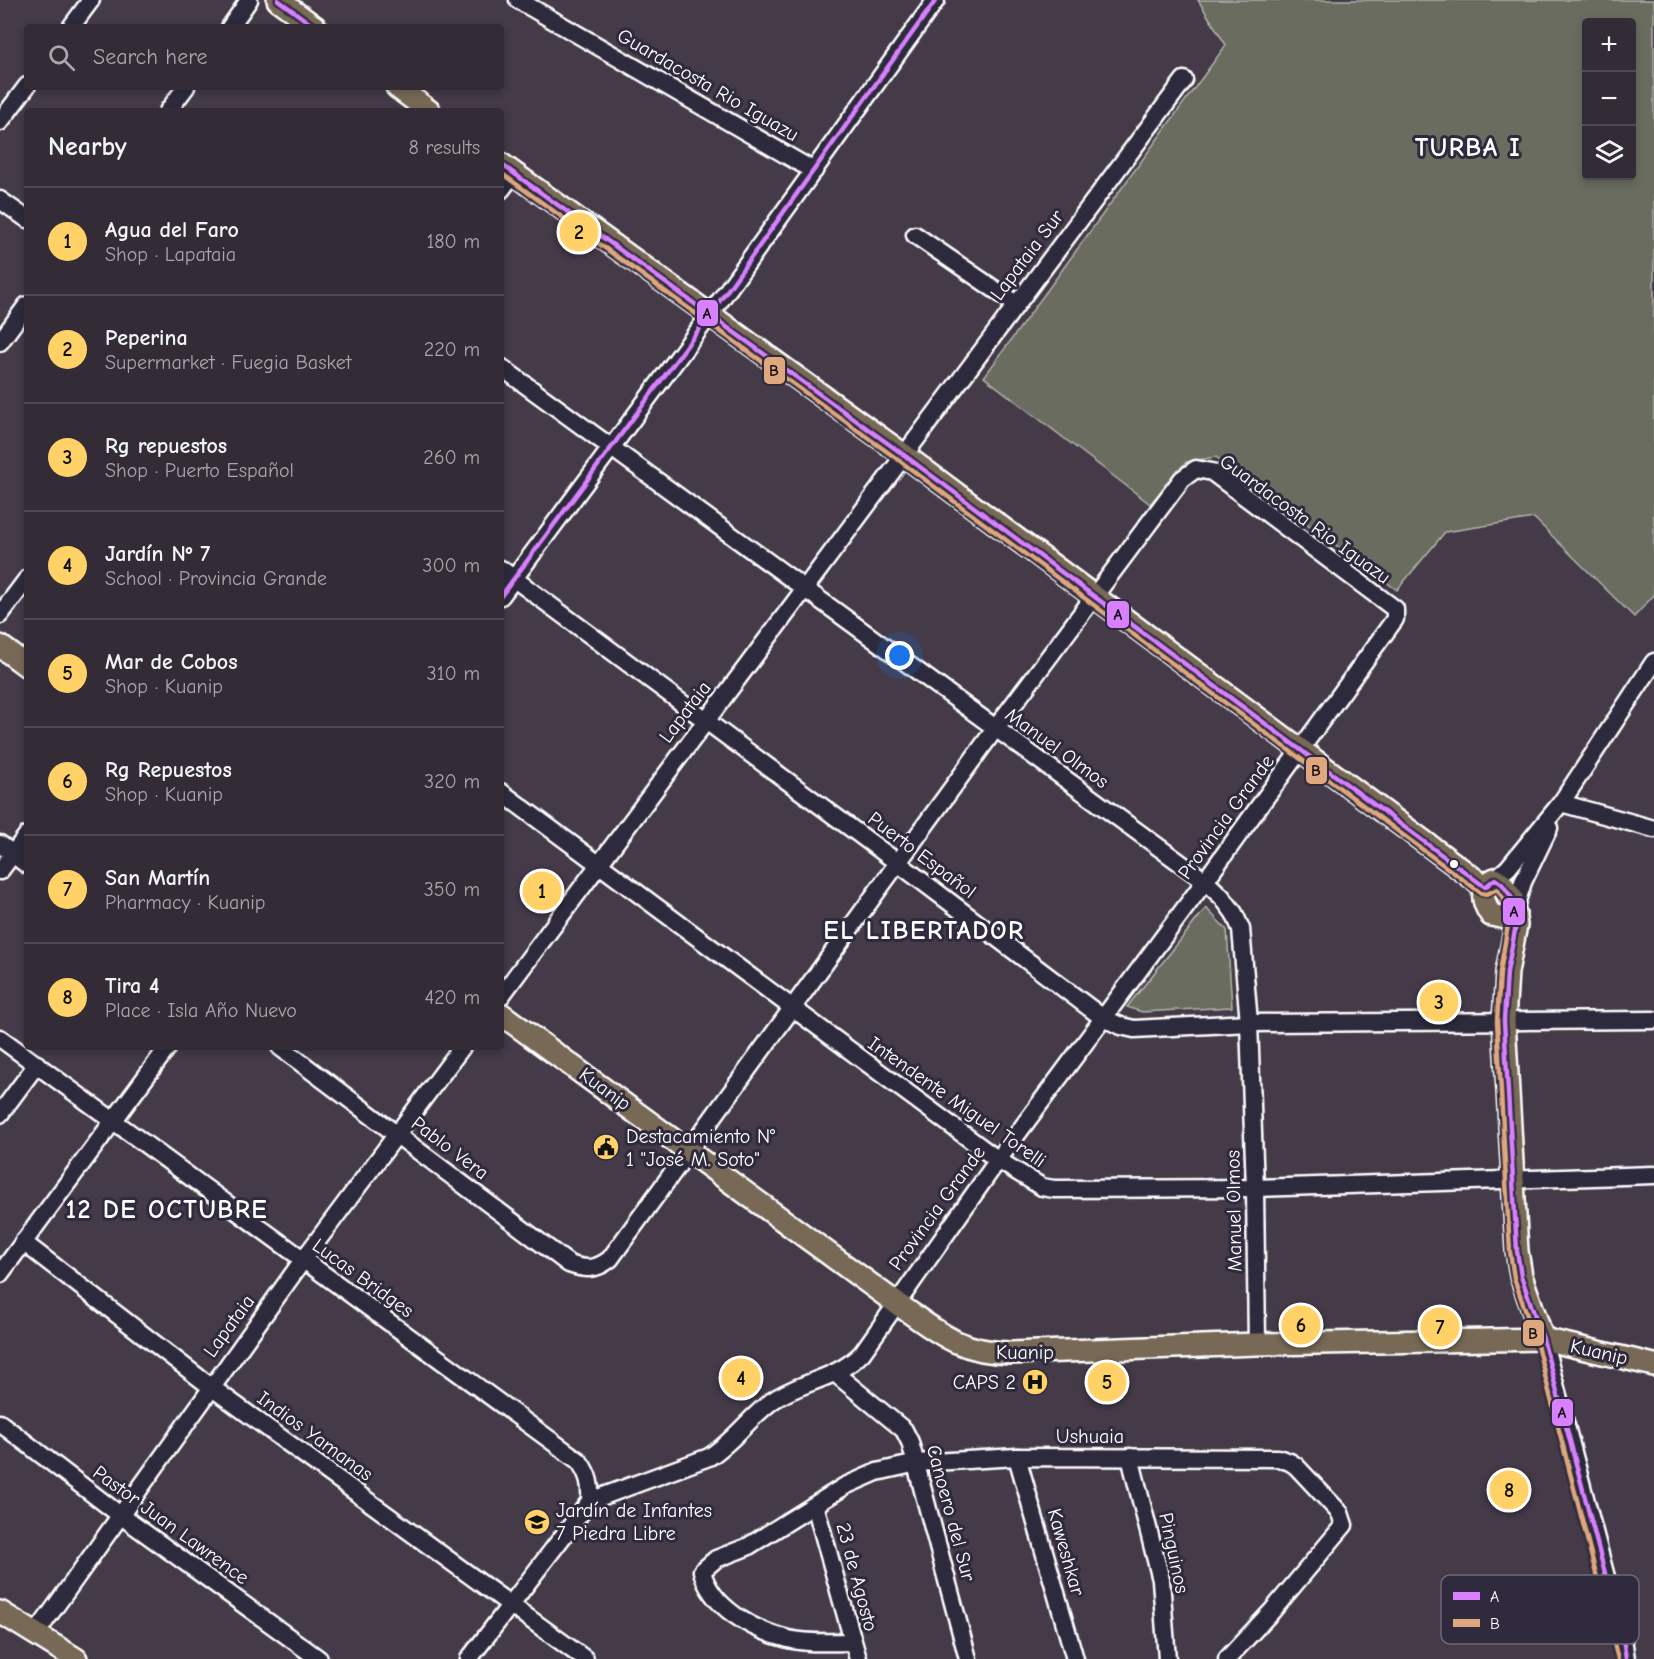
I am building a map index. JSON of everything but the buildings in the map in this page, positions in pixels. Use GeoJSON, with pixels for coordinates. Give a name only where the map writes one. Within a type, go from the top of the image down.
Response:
{"type":"FeatureCollection","features":[{"type":"Feature","properties":{"kind":"main road"},"geometry":{"type":"LineString","coordinates":[[278,0],[311,24]]}},
{"type":"Feature","properties":{"kind":"main road"},"geometry":{"type":"LineString","coordinates":[[401,90],[425,108]]}},
{"type":"Feature","properties":{"kind":"main road"},"geometry":{"type":"LineString","coordinates":[[507,168],[904,455],[1301,750],[1490,883],[1502,884],[1508,890],[1515,910],[1514,941],[1507,972],[1504,1020],[1517,1251],[1521,1276],[1543,1339]]}},
{"type":"Feature","properties":{"kind":"main road"},"geometry":{"type":"LineString","coordinates":[[0,646],[24,664]]}},
{"type":"Feature","properties":{"kind":"main road"},"geometry":{"type":"LineString","coordinates":[[1490,883],[1483,897],[1500,942],[1507,972]]}},
{"type":"Feature","properties":{"kind":"main road"},"geometry":{"type":"LineString","coordinates":[[1491,915],[1506,918],[1515,910]]}},
{"type":"Feature","properties":{"kind":"main road","name":"Kuanip"},"geometry":{"type":"LineString","coordinates":[[504,1016],[896,1303],[958,1344],[970,1349],[1010,1353],[1257,1344],[1543,1339],[1654,1365]]}},
{"type":"Feature","properties":{"kind":"main road"},"geometry":{"type":"LineString","coordinates":[[0,1612],[76,1659]]}},
{"type":"Feature","properties":{"kind":"street"},"geometry":{"type":"LineString","coordinates":[[73,24],[92,0]]}},
{"type":"Feature","properties":{"kind":"street"},"geometry":{"type":"LineString","coordinates":[[232,24],[249,0]]}},
{"type":"Feature","properties":{"kind":"street","name":"Guardacosta Rio Iguazu"},"geometry":{"type":"LineString","coordinates":[[518,0],[814,171]]}},
{"type":"Feature","properties":{"kind":"street"},"geometry":{"type":"LineString","coordinates":[[507,574],[612,447],[936,0]]}},
{"type":"Feature","properties":{"kind":"street","name":"Lapataia Sur"},"geometry":{"type":"LineString","coordinates":[[904,455],[1184,80]]}},
{"type":"Feature","properties":{"kind":"street"},"geometry":{"type":"LineString","coordinates":[[0,122],[24,90]]}},
{"type":"Feature","properties":{"kind":"street"},"geometry":{"type":"LineString","coordinates":[[170,108],[184,90]]}},
{"type":"Feature","properties":{"kind":"street"},"geometry":{"type":"LineString","coordinates":[[0,200],[24,217]]}},
{"type":"Feature","properties":{"kind":"street"},"geometry":{"type":"LineString","coordinates":[[915,235],[1016,304]]}},
{"type":"Feature","properties":{"kind":"street"},"geometry":{"type":"LineString","coordinates":[[0,342],[24,309]]}},
{"type":"Feature","properties":{"kind":"street","name":"Manuel Olmos"},"geometry":{"type":"LineString","coordinates":[[504,369],[1205,881],[1228,905],[1241,929],[1249,1023],[1255,1188],[1257,1344]]}},
{"type":"Feature","properties":{"kind":"street","name":"Lapataia"},"geometry":{"type":"LineString","coordinates":[[504,992],[904,455]]}},
{"type":"Feature","properties":{"kind":"street","name":"Guardacosta Rio Iguazu"},"geometry":{"type":"LineString","coordinates":[[1094,598],[1182,479],[1196,469],[1212,472],[1395,609],[1395,619]]}},
{"type":"Feature","properties":{"kind":"street","name":"Puerto Español"},"geometry":{"type":"LineString","coordinates":[[507,574],[898,863],[1103,1018],[1121,1026],[1134,1029],[1249,1023],[1654,1020]]}},
{"type":"Feature","properties":{"kind":"street"},"geometry":{"type":"LineString","coordinates":[[0,615],[24,583]]}},
{"type":"Feature","properties":{"kind":"street"},"geometry":{"type":"LineString","coordinates":[[689,1151],[995,729],[1094,598]]}},
{"type":"Feature","properties":{"kind":"street","name":"Provincia Grande"},"geometry":{"type":"LineString","coordinates":[[590,1502],[709,1457],[721,1450],[743,1426],[773,1401],[795,1389],[836,1374],[852,1364],[998,1160],[1205,881],[1395,619]]}},
{"type":"Feature","properties":{"kind":"street"},"geometry":{"type":"LineString","coordinates":[[1490,883],[1508,868],[1561,802],[1654,662]]}},
{"type":"Feature","properties":{"kind":"street","name":"Intendente Miguel Torelli"},"geometry":{"type":"LineString","coordinates":[[504,794],[998,1160],[1042,1187],[1054,1189],[1255,1188],[1654,1175]]}},
{"type":"Feature","properties":{"kind":"street"},"geometry":{"type":"LineString","coordinates":[[1561,802],[1654,829]]}},
{"type":"Feature","properties":{"kind":"street"},"geometry":{"type":"LineString","coordinates":[[1515,910],[1523,882],[1561,802]]}},
{"type":"Feature","properties":{"kind":"street"},"geometry":{"type":"LineString","coordinates":[[0,871],[6,849],[24,837]]}},
{"type":"Feature","properties":{"kind":"street"},"geometry":{"type":"LineString","coordinates":[[6,849],[24,862]]}},
{"type":"Feature","properties":{"kind":"street","name":"Lucas Bridges"},"geometry":{"type":"LineString","coordinates":[[0,1038],[579,1461],[586,1471],[591,1486],[590,1502]]}},
{"type":"Feature","properties":{"kind":"street"},"geometry":{"type":"LineString","coordinates":[[0,1274],[166,1050]]}},
{"type":"Feature","properties":{"kind":"street","name":"Pablo Vera"},"geometry":{"type":"LineString","coordinates":[[284,1050],[569,1264],[584,1269],[599,1268],[610,1259],[689,1151]]}},
{"type":"Feature","properties":{"kind":"street","name":"Lapataia"},"geometry":{"type":"LineString","coordinates":[[35,1635],[303,1260],[460,1050]]}},
{"type":"Feature","properties":{"kind":"street"},"geometry":{"type":"LineString","coordinates":[[0,1114],[37,1064]]}},
{"type":"Feature","properties":{"kind":"street","name":"Indios Yamanas"},"geometry":{"type":"LineString","coordinates":[[22,1242],[211,1387],[585,1659]]}},
{"type":"Feature","properties":{"kind":"street"},"geometry":{"type":"LineString","coordinates":[[1543,1339],[1605,1575]]}},
{"type":"Feature","properties":{"kind":"street","name":"Canoero del Sur"},"geometry":{"type":"LineString","coordinates":[[836,1374],[904,1430],[910,1442],[968,1659]]}},
{"type":"Feature","properties":{"kind":"street","name":"Pastor Juan Lawrence"},"geometry":{"type":"LineString","coordinates":[[0,1423],[120,1515],[319,1659]]}},
{"type":"Feature","properties":{"kind":"street","name":"Ushuaia"},"geometry":{"type":"LineString","coordinates":[[853,1642],[812,1642],[788,1639],[763,1630],[733,1615],[719,1602],[706,1586],[702,1571],[716,1559],[747,1547],[846,1486],[877,1472],[917,1463],[1017,1457],[1278,1458],[1290,1462],[1340,1513],[1344,1525],[1272,1611],[1227,1659]]}},
{"type":"Feature","properties":{"kind":"street","name":"Kaweshkar"},"geometry":{"type":"LineString","coordinates":[[1017,1457],[1075,1659]]}},
{"type":"Feature","properties":{"kind":"street","name":"Pinguinos"},"geometry":{"type":"LineString","coordinates":[[1130,1457],[1161,1580],[1167,1659]]}},
{"type":"Feature","properties":{"kind":"street"},"geometry":{"type":"LineString","coordinates":[[469,1659],[590,1502]]}},
{"type":"Feature","properties":{"kind":"street","name":"23 de Agosto"},"geometry":{"type":"LineString","coordinates":[[815,1505],[858,1659]]}},
{"type":"Feature","properties":{"kind":"street"},"geometry":{"type":"LineString","coordinates":[[1624,1644],[1626,1659]]}},
{"type":"Feature","properties":{"kind":"green space"},"geometry":{"type":"Polygon","coordinates":[[[1198,0],[1654,0],[1654,595],[1634,617],[1534,518],[1445,532],[1397,590],[1216,457],[1186,462],[1150,504],[984,377],[1226,45],[1198,0]]]}},
{"type":"Feature","properties":{"kind":"green space"},"geometry":{"type":"Polygon","coordinates":[[[1206,908],[1227,930],[1232,1007],[1142,1012],[1127,1007],[1206,908]]]}},
{"type":"Feature","properties":{"kind":"transit line","name":"A"},"geometry":{"type":"LineString","coordinates":[[278,0],[311,24]]}},
{"type":"Feature","properties":{"kind":"transit line","name":"A"},"geometry":{"type":"LineString","coordinates":[[504,592],[709,316],[936,0]]}},
{"type":"Feature","properties":{"kind":"transit line","name":"A"},"geometry":{"type":"LineString","coordinates":[[504,166],[904,455],[1485,887],[1495,879],[1502,884],[1512,898],[1516,925],[1507,972],[1504,1021],[1517,1251],[1521,1276],[1543,1339],[1605,1575]]}},
{"type":"Feature","properties":{"kind":"transit line","name":"B"},"geometry":{"type":"LineString","coordinates":[[504,175],[900,461],[1481,893],[1487,894],[1497,889],[1505,901],[1508,925],[1500,972],[1497,1021],[1510,1252],[1514,1278],[1536,1341],[1596,1575]]}},
{"type":"Feature","properties":{"kind":"transit line","name":"B"},"geometry":{"type":"LineString","coordinates":[[1614,1644],[1618,1659]]}},
{"type":"Feature","properties":{"kind":"transit line","name":"A"},"geometry":{"type":"LineString","coordinates":[[1624,1644],[1626,1659]]}},
{"type":"Feature","properties":{"kind":"place","name":"Peperina"},"geometry":{"type":"Point","coordinates":[579,232]}},
{"type":"Feature","properties":{"kind":"place","name":"Agua del Faro"},"geometry":{"type":"Point","coordinates":[542,891]}},
{"type":"Feature","properties":{"kind":"place","name":"Rg repuestos"},"geometry":{"type":"Point","coordinates":[1439,1002]}},
{"type":"Feature","properties":{"kind":"place","name":"Destacamiento N° 1 \"José M. Soto\""},"geometry":{"type":"Point","coordinates":[606,1147]}},
{"type":"Feature","properties":{"kind":"place","name":"Rg Repuestos"},"geometry":{"type":"Point","coordinates":[1301,1325]}},
{"type":"Feature","properties":{"kind":"place","name":"San Martín"},"geometry":{"type":"Point","coordinates":[1440,1327]}},
{"type":"Feature","properties":{"kind":"place","name":"Jardín Nº 7"},"geometry":{"type":"Point","coordinates":[741,1378]}},
{"type":"Feature","properties":{"kind":"place","name":"CAPS 2"},"geometry":{"type":"Point","coordinates":[1035,1382]}},
{"type":"Feature","properties":{"kind":"place","name":"Mar de Cobos"},"geometry":{"type":"Point","coordinates":[1107,1382]}},
{"type":"Feature","properties":{"kind":"place","name":"Tira 4"},"geometry":{"type":"Point","coordinates":[1509,1490]}},
{"type":"Feature","properties":{"kind":"place","name":"Jardín de Infantes 7 Piedra Libre"},"geometry":{"type":"Point","coordinates":[537,1522]}},
{"type":"Feature","properties":{"kind":"district","name":"TURBA I"},"geometry":{"type":"Point","coordinates":[1468,148]}},
{"type":"Feature","properties":{"kind":"district","name":"EL LIBERTADOR"},"geometry":{"type":"Point","coordinates":[924,931]}},
{"type":"Feature","properties":{"kind":"district","name":"12 DE OCTUBRE"},"geometry":{"type":"Point","coordinates":[167,1210]}}]}
